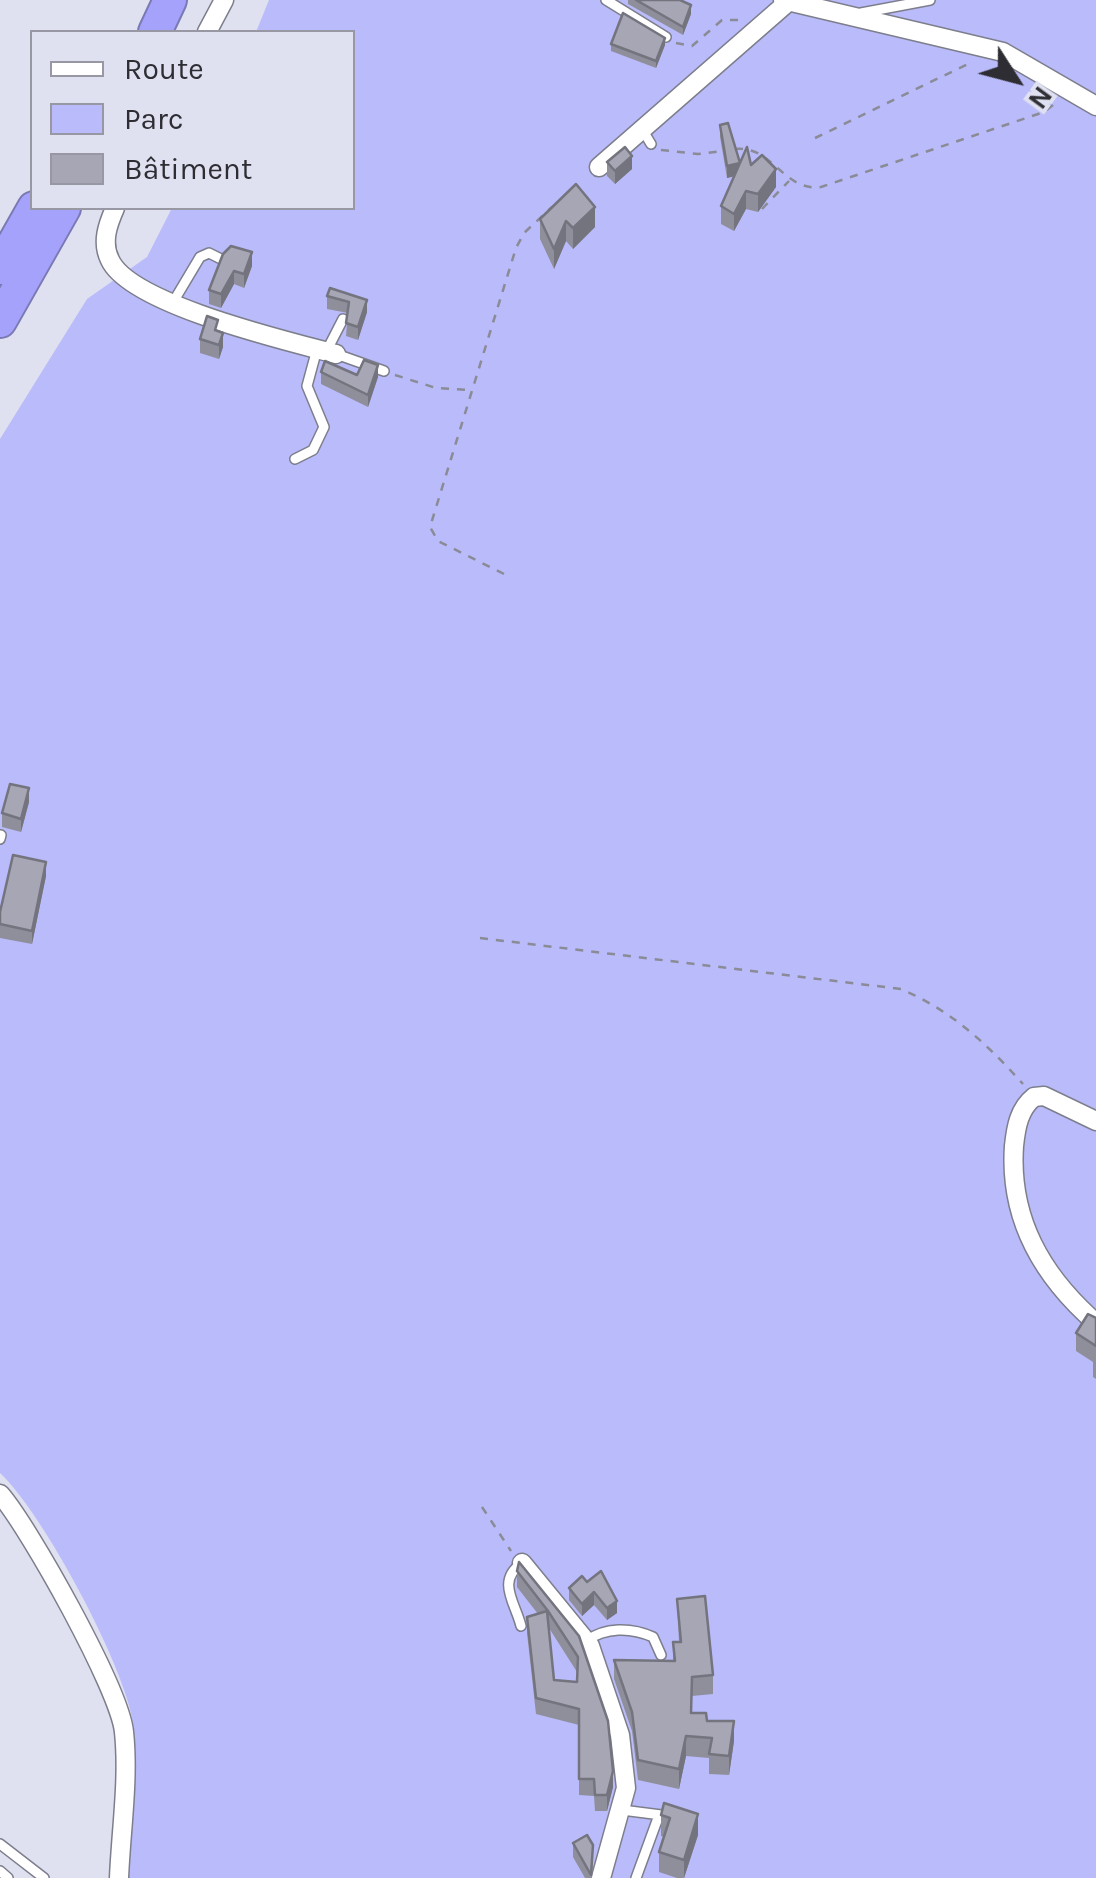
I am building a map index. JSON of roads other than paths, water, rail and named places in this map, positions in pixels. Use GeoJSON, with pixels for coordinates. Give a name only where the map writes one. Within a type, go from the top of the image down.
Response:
{"type":"FeatureCollection","features":[{"type":"Feature","properties":{"kind":"highway"},"geometry":{"type":"LineString","coordinates":[[133,30],[146,0]]}},
{"type":"Feature","properties":{"kind":"highway"},"geometry":{"type":"LineString","coordinates":[[156,30],[170,0]]}},
{"type":"Feature","properties":{"kind":"highway"},"geometry":{"type":"LineString","coordinates":[[0,268],[33,210]]}},
{"type":"Feature","properties":{"kind":"highway"},"geometry":{"type":"LineString","coordinates":[[0,320],[63,210]]}},
{"type":"Feature","properties":{"kind":"street"},"geometry":{"type":"LineString","coordinates":[[208,30],[224,0]]}},
{"type":"Feature","properties":{"kind":"street"},"geometry":{"type":"LineString","coordinates":[[599,167],[646,137],[786,1],[1002,52],[1096,106]]}},
{"type":"Feature","properties":{"kind":"street"},"geometry":{"type":"LineString","coordinates":[[114,210],[105,236],[108,258],[121,278],[172,304],[326,352]]}},
{"type":"Feature","properties":{"kind":"street"},"geometry":{"type":"LineString","coordinates":[[1096,1121],[1044,1096],[1034,1096],[1020,1114],[1015,1137],[1015,1202],[1048,1268],[1096,1323]]}},
{"type":"Feature","properties":{"kind":"street"},"geometry":{"type":"LineString","coordinates":[[0,1494],[30,1540],[120,1711],[125,1755],[119,1878]]}},
{"type":"Feature","properties":{"kind":"street"},"geometry":{"type":"LineString","coordinates":[[522,1563],[586,1641],[600,1667],[620,1735],[626,1788],[601,1878]]}},
{"type":"Feature","properties":{"kind":"lane"},"geometry":{"type":"LineString","coordinates":[[606,0],[666,37]]}},
{"type":"Feature","properties":{"kind":"lane"},"geometry":{"type":"LineString","coordinates":[[843,17],[930,0]]}},
{"type":"Feature","properties":{"kind":"lane"},"geometry":{"type":"LineString","coordinates":[[172,304],[200,256],[209,253],[223,260]]}},
{"type":"Feature","properties":{"kind":"lane"},"geometry":{"type":"LineString","coordinates":[[294,458],[313,450],[324,428],[308,386],[342,319]]}},
{"type":"Feature","properties":{"kind":"lane"},"geometry":{"type":"LineString","coordinates":[[326,352],[384,371]]}},
{"type":"Feature","properties":{"kind":"lane"},"geometry":{"type":"LineString","coordinates":[[521,1626],[506,1584],[511,1572],[522,1563]]}},
{"type":"Feature","properties":{"kind":"lane"},"geometry":{"type":"LineString","coordinates":[[586,1641],[601,1632],[640,1632],[653,1637],[660,1654]]}},
{"type":"Feature","properties":{"kind":"lane"},"geometry":{"type":"LineString","coordinates":[[622,1810],[677,1814]]}},
{"type":"Feature","properties":{"kind":"lane"},"geometry":{"type":"LineString","coordinates":[[636,1878],[659,1815]]}},
{"type":"Feature","properties":{"kind":"lane"},"geometry":{"type":"LineString","coordinates":[[0,1844],[44,1878]]}},
{"type":"Feature","properties":{"kind":"lane"},"geometry":{"type":"LineString","coordinates":[[0,1872],[8,1878]]}}]}
